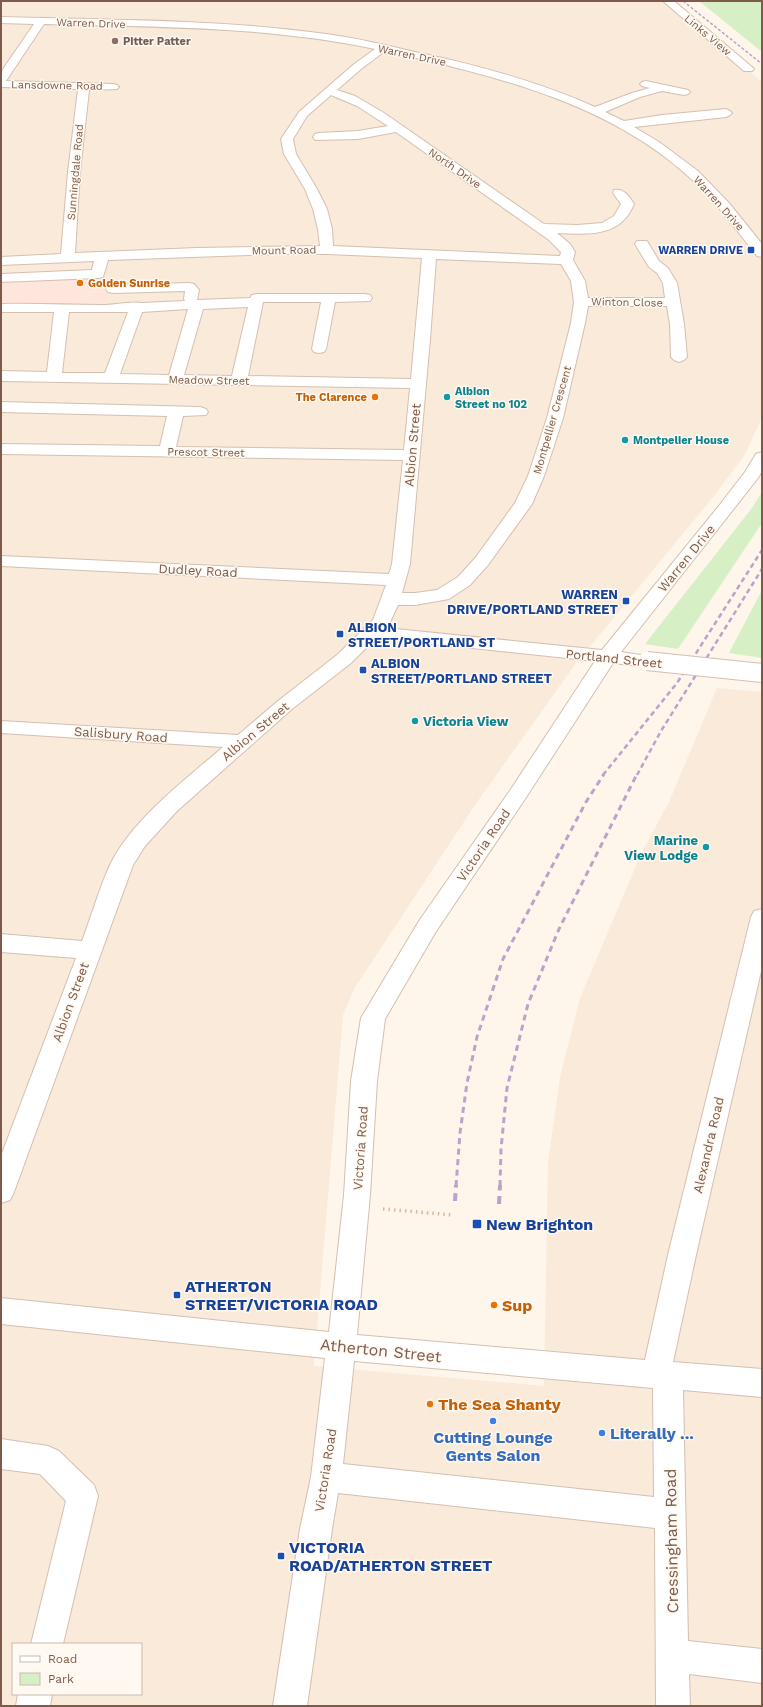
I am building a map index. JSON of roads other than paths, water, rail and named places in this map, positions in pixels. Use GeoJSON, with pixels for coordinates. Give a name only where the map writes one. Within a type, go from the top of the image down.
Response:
{"type":"FeatureCollection","features":[{"type":"Feature","properties":{"kind":"street","name":"Links View"},"geometry":{"type":"LineString","coordinates":[[668,1],[748,69]]}},
{"type":"Feature","properties":{"kind":"street","name":"Warren Drive"},"geometry":{"type":"LineString","coordinates":[[1,20],[239,29],[326,38],[383,48],[472,68],[543,90],[594,111],[623,125],[655,144],[701,180],[725,206],[762,253]]}},
{"type":"Feature","properties":{"kind":"street"},"geometry":{"type":"LineString","coordinates":[[1,80],[40,21]]}},
{"type":"Feature","properties":{"kind":"street"},"geometry":{"type":"LineString","coordinates":[[327,250],[326,229],[320,209],[290,154],[287,139],[303,114],[357,67],[383,48]]}},
{"type":"Feature","properties":{"kind":"street"},"geometry":{"type":"LineString","coordinates":[[644,83],[684,92]]}},
{"type":"Feature","properties":{"kind":"street","name":"Lansdowne Road"},"geometry":{"type":"LineString","coordinates":[[1,84],[113,87]]}},
{"type":"Feature","properties":{"kind":"street","name":"Sunningdale Road"},"geometry":{"type":"LineString","coordinates":[[68,258],[74,172],[84,86]]}},
{"type":"Feature","properties":{"kind":"street"},"geometry":{"type":"LineString","coordinates":[[594,111],[629,100],[637,95],[654,92],[660,87]]}},
{"type":"Feature","properties":{"kind":"street","name":"North Drive"},"geometry":{"type":"LineString","coordinates":[[329,91],[353,99],[398,128],[541,228],[565,247],[568,252],[566,260]]}},
{"type":"Feature","properties":{"kind":"street"},"geometry":{"type":"LineString","coordinates":[[623,125],[662,119],[726,113]]}},
{"type":"Feature","properties":{"kind":"street"},"geometry":{"type":"LineString","coordinates":[[319,137],[358,135],[398,128]]}},
{"type":"Feature","properties":{"kind":"street"},"geometry":{"type":"LineString","coordinates":[[541,228],[571,229],[611,225],[625,211],[628,204],[619,192]]}},
{"type":"Feature","properties":{"kind":"street","name":"Winton Close"},"geometry":{"type":"LineString","coordinates":[[642,244],[654,264],[662,271],[670,284],[677,324],[679,357]]}},
{"type":"Feature","properties":{"kind":"street","name":"Mount Road"},"geometry":{"type":"LineString","coordinates":[[3,261],[123,255],[327,250],[566,260]]}},
{"type":"Feature","properties":{"kind":"street"},"geometry":{"type":"LineString","coordinates":[[123,255],[119,268],[165,267]]}},
{"type":"Feature","properties":{"kind":"street","name":"Albion Street"},"geometry":{"type":"LineString","coordinates":[[1,1192],[122,864],[137,841],[169,806],[284,704],[344,659],[381,622],[391,599],[400,564],[429,255]]}},
{"type":"Feature","properties":{"kind":"street"},"geometry":{"type":"LineString","coordinates":[[3,261],[2,281],[98,274],[102,257]]}},
{"type":"Feature","properties":{"kind":"street","name":"Montpellier Crescent"},"geometry":{"type":"LineString","coordinates":[[391,599],[415,599],[442,595],[464,581],[482,561],[522,504],[536,476],[555,418],[578,323],[581,302],[578,281],[566,260]]}},
{"type":"Feature","properties":{"kind":"street"},"geometry":{"type":"LineString","coordinates":[[110,303],[117,275]]}},
{"type":"Feature","properties":{"kind":"street"},"geometry":{"type":"LineString","coordinates":[[114,289],[189,287],[192,290],[194,302],[175,379]]}},
{"type":"Feature","properties":{"kind":"street"},"geometry":{"type":"LineString","coordinates":[[319,349],[329,298]]}},
{"type":"Feature","properties":{"kind":"street"},"geometry":{"type":"LineString","coordinates":[[1,308],[97,309],[194,302],[365,298]]}},
{"type":"Feature","properties":{"kind":"street"},"geometry":{"type":"LineString","coordinates":[[239,380],[257,300]]}},
{"type":"Feature","properties":{"kind":"street","name":"Winton Close"},"geometry":{"type":"LineString","coordinates":[[581,302],[673,302]]}},
{"type":"Feature","properties":{"kind":"street"},"geometry":{"type":"LineString","coordinates":[[111,378],[137,306]]}},
{"type":"Feature","properties":{"kind":"street"},"geometry":{"type":"LineString","coordinates":[[54,377],[62,308]]}},
{"type":"Feature","properties":{"kind":"street","name":"Meadow Street"},"geometry":{"type":"LineString","coordinates":[[1,376],[418,384]]}},
{"type":"Feature","properties":{"kind":"street"},"geometry":{"type":"LineString","coordinates":[[1,408],[200,412]]}},
{"type":"Feature","properties":{"kind":"street"},"geometry":{"type":"LineString","coordinates":[[167,452],[176,412]]}},
{"type":"Feature","properties":{"kind":"street","name":"Prescot Street"},"geometry":{"type":"LineString","coordinates":[[1,449],[411,455]]}},
{"type":"Feature","properties":{"kind":"street","name":"Warren Drive"},"geometry":{"type":"LineString","coordinates":[[608,656],[724,511],[752,474],[762,457]]}},
{"type":"Feature","properties":{"kind":"street","name":"Dudley Road"},"geometry":{"type":"LineString","coordinates":[[1,560],[396,580]]}},
{"type":"Feature","properties":{"kind":"street","name":"Portland Street"},"geometry":{"type":"LineString","coordinates":[[371,632],[762,673]]}},
{"type":"Feature","properties":{"kind":"street","name":"Victoria Road"},"geometry":{"type":"LineString","coordinates":[[290,1706],[316,1529],[326,1477],[357,1195],[364,1081],[373,1018],[427,927],[518,794],[608,656]]}},
{"type":"Feature","properties":{"kind":"street","name":"Salisbury Road"},"geometry":{"type":"LineString","coordinates":[[1,727],[241,742]]}},
{"type":"Feature","properties":{"kind":"street","name":"Alexandra Road"},"geometry":{"type":"LineString","coordinates":[[662,1375],[682,1255],[762,917]]}},
{"type":"Feature","properties":{"kind":"street"},"geometry":{"type":"LineString","coordinates":[[1,943],[89,950]]}},
{"type":"Feature","properties":{"kind":"street","name":"Atherton Street"},"geometry":{"type":"LineString","coordinates":[[1,1311],[429,1355],[762,1383]]}},
{"type":"Feature","properties":{"kind":"street","name":"Cressingham Road"},"geometry":{"type":"LineString","coordinates":[[662,1375],[670,1514],[673,1706]]}},
{"type":"Feature","properties":{"kind":"street"},"geometry":{"type":"LineString","coordinates":[[1,1454],[48,1461],[83,1496],[47,1643]]}},
{"type":"Feature","properties":{"kind":"street"},"geometry":{"type":"LineString","coordinates":[[326,1477],[670,1514]]}},
{"type":"Feature","properties":{"kind":"street"},"geometry":{"type":"LineString","coordinates":[[672,1656],[762,1666]]}},
{"type":"Feature","properties":{"kind":"street"},"geometry":{"type":"LineString","coordinates":[[33,1706],[36,1695]]}},
{"type":"Feature","properties":{"kind":"railway"},"geometry":{"type":"LineString","coordinates":[[683,1],[762,64]]}},
{"type":"Feature","properties":{"kind":"railway"},"geometry":{"type":"LineString","coordinates":[[603,775],[677,683],[762,550]]}},
{"type":"Feature","properties":{"kind":"railway"},"geometry":{"type":"LineString","coordinates":[[637,775],[661,731],[762,569]]}},
{"type":"Feature","properties":{"kind":"railway"},"geometry":{"type":"LineString","coordinates":[[456,1186],[460,1133],[467,1083],[477,1037],[503,959],[586,802],[604,774]]}},
{"type":"Feature","properties":{"kind":"railway"},"geometry":{"type":"LineString","coordinates":[[500,1186],[501,1149],[507,1088],[528,1004],[559,929],[637,774]]}},
{"type":"Feature","properties":{"kind":"railway"},"geometry":{"type":"LineString","coordinates":[[455,1201],[456,1185]]}},
{"type":"Feature","properties":{"kind":"railway"},"geometry":{"type":"LineString","coordinates":[[499,1204],[500,1185]]}},
{"type":"Feature","properties":{"kind":"place","name":"Pitter Patter"},"geometry":{"type":"Point","coordinates":[115,41]}},
{"type":"Feature","properties":{"kind":"place","name":"WARREN DRIVE"},"geometry":{"type":"Point","coordinates":[751,250]}},
{"type":"Feature","properties":{"kind":"place","name":"Golden Sunrise"},"geometry":{"type":"Point","coordinates":[80,283]}},
{"type":"Feature","properties":{"kind":"place","name":"The Clarence"},"geometry":{"type":"Point","coordinates":[375,397]}},
{"type":"Feature","properties":{"kind":"place","name":"Albion Street no 102"},"geometry":{"type":"Point","coordinates":[447,397]}},
{"type":"Feature","properties":{"kind":"place","name":"Montpelier House"},"geometry":{"type":"Point","coordinates":[625,440]}},
{"type":"Feature","properties":{"kind":"place","name":"WARREN DRIVE/PORTLAND STREET"},"geometry":{"type":"Point","coordinates":[626,601]}},
{"type":"Feature","properties":{"kind":"place","name":"ALBION STREET/PORTLAND ST"},"geometry":{"type":"Point","coordinates":[340,634]}},
{"type":"Feature","properties":{"kind":"place","name":"ALBION STREET/PORTLAND STREET"},"geometry":{"type":"Point","coordinates":[363,670]}},
{"type":"Feature","properties":{"kind":"place","name":"Victoria View"},"geometry":{"type":"Point","coordinates":[415,721]}},
{"type":"Feature","properties":{"kind":"place","name":"Marine View Lodge"},"geometry":{"type":"Point","coordinates":[706,847]}},
{"type":"Feature","properties":{"kind":"place","name":"New Brighton"},"geometry":{"type":"Point","coordinates":[477,1224]}},
{"type":"Feature","properties":{"kind":"place","name":"ATHERTON STREET/VICTORIA ROAD"},"geometry":{"type":"Point","coordinates":[177,1295]}},
{"type":"Feature","properties":{"kind":"place","name":"Sup"},"geometry":{"type":"Point","coordinates":[494,1305]}},
{"type":"Feature","properties":{"kind":"place","name":"The Sea Shanty"},"geometry":{"type":"Point","coordinates":[430,1404]}},
{"type":"Feature","properties":{"kind":"place","name":"Cutting Lounge Gents Salon"},"geometry":{"type":"Point","coordinates":[493,1421]}},
{"type":"Feature","properties":{"kind":"place","name":"Literally ..."},"geometry":{"type":"Point","coordinates":[602,1433]}},
{"type":"Feature","properties":{"kind":"place","name":"VICTORIA ROAD/ATHERTON STREET"},"geometry":{"type":"Point","coordinates":[281,1556]}}]}
